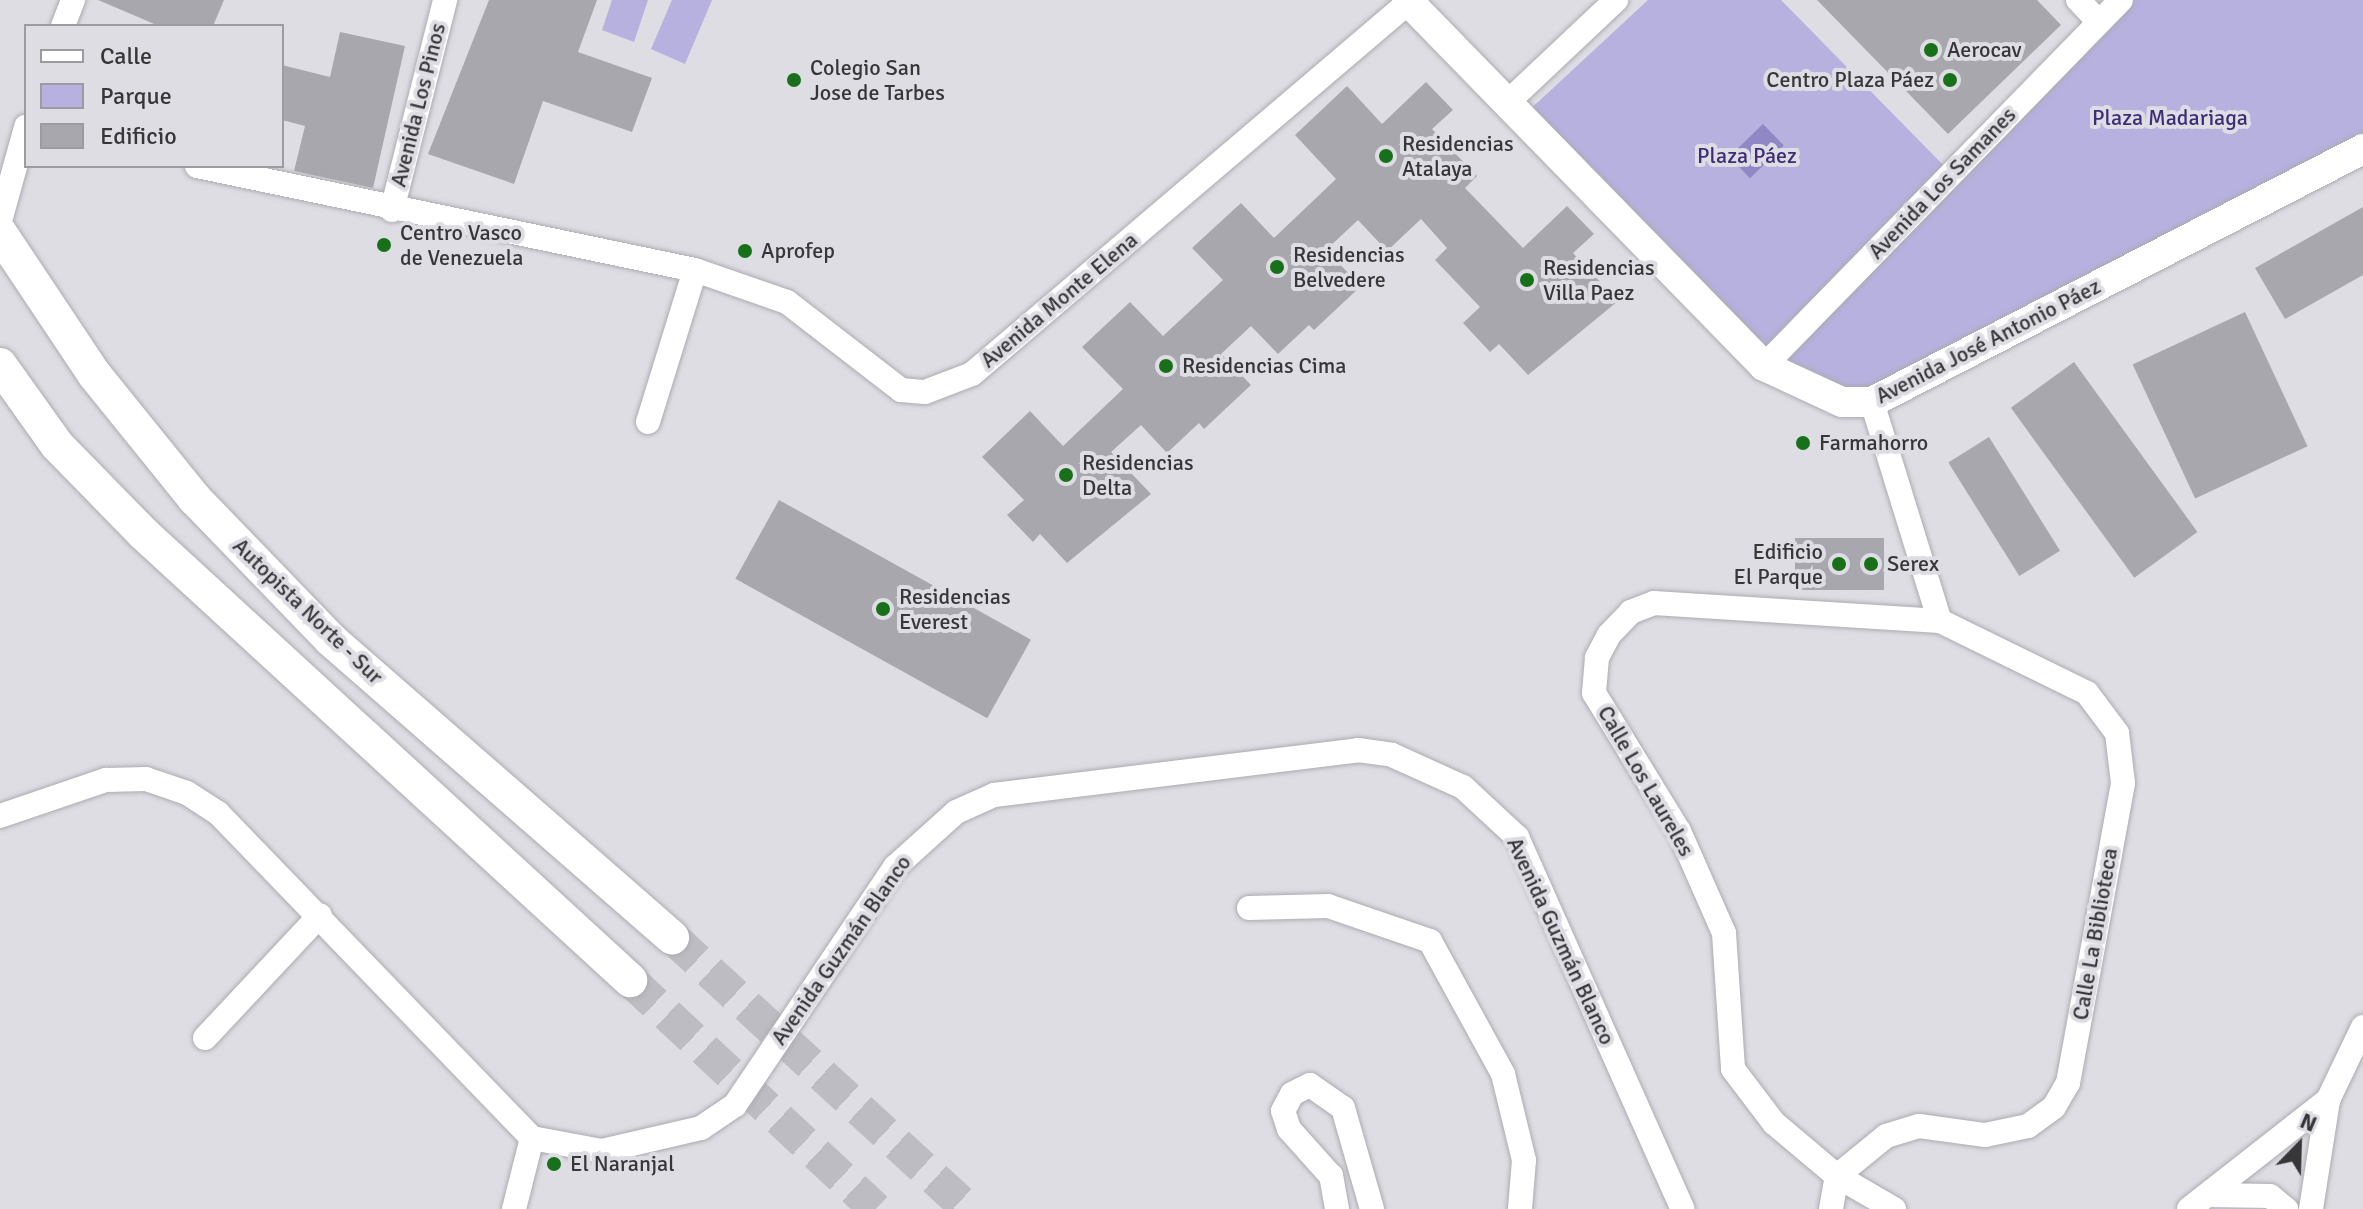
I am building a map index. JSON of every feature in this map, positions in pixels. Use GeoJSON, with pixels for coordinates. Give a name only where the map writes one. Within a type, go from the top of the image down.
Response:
{"type":"FeatureCollection","features":[{"type":"Feature","properties":{"kind":"highway","name":"Autopista Norte - Sur"},"geometry":{"type":"LineString","coordinates":[[0,233],[94,374],[195,499],[330,639],[672,937]]}},
{"type":"Feature","properties":{"kind":"highway"},"geometry":{"type":"LineString","coordinates":[[0,365],[57,445],[144,534],[630,980]]}},
{"type":"Feature","properties":{"kind":"main road","name":"Avenida José Antonio Páez"},"geometry":{"type":"LineString","coordinates":[[1408,1],[1510,100],[1764,366],[1842,402],[1872,402],[2363,149]]}},
{"type":"Feature","properties":{"kind":"street"},"geometry":{"type":"LineString","coordinates":[[64,24],[73,0]]}},
{"type":"Feature","properties":{"kind":"street","name":"Avenida Los Pinos"},"geometry":{"type":"LineString","coordinates":[[392,210],[445,0]]}},
{"type":"Feature","properties":{"kind":"street"},"geometry":{"type":"LineString","coordinates":[[1510,100],[1616,0]]}},
{"type":"Feature","properties":{"kind":"street"},"geometry":{"type":"LineString","coordinates":[[2078,0],[2099,22]]}},
{"type":"Feature","properties":{"kind":"street","name":"Avenida Los Samanes"},"geometry":{"type":"LineString","coordinates":[[1764,366],[2121,0]]}},
{"type":"Feature","properties":{"kind":"street","name":"Avenida Monte Elena"},"geometry":{"type":"LineString","coordinates":[[206,168],[392,210],[695,270],[787,302],[901,390],[925,392],[972,374],[1408,1]]}},
{"type":"Feature","properties":{"kind":"street"},"geometry":{"type":"LineString","coordinates":[[0,221],[24,134]]}},
{"type":"Feature","properties":{"kind":"street"},"geometry":{"type":"LineString","coordinates":[[648,422],[695,270]]}},
{"type":"Feature","properties":{"kind":"street"},"geometry":{"type":"LineString","coordinates":[[1872,402],[1940,621]]}},
{"type":"Feature","properties":{"kind":"street","name":"Calle Los Laureles"},"geometry":{"type":"LineString","coordinates":[[1894,1209],[1837,1176],[1750,1099],[1733,1069],[1724,933],[1679,831],[1594,693],[1597,658],[1631,612],[1654,603],[1940,621]]}},
{"type":"Feature","properties":{"kind":"street","name":"Calle La Biblioteca"},"geometry":{"type":"LineString","coordinates":[[1837,1176],[1886,1136],[1919,1126],[1985,1135],[2028,1126],[2054,1107],[2068,1083],[2123,783],[2117,733],[2087,693],[1940,621]]}},
{"type":"Feature","properties":{"kind":"street","name":"Avenida Guzmán Blanco"},"geometry":{"type":"LineString","coordinates":[[532,1138],[602,1151],[650,1144],[701,1128],[735,1105],[895,867],[956,812],[994,795],[1358,750],[1431,768],[1517,837],[1683,1209]]}},
{"type":"Feature","properties":{"kind":"street"},"geometry":{"type":"LineString","coordinates":[[0,816],[106,780],[146,779],[218,813],[320,915],[532,1138],[514,1209]]}},
{"type":"Feature","properties":{"kind":"street"},"geometry":{"type":"LineString","coordinates":[[1249,908],[1328,906],[1430,941],[1503,1074],[1524,1160],[1520,1209]]}},
{"type":"Feature","properties":{"kind":"street"},"geometry":{"type":"LineString","coordinates":[[205,1038],[320,915]]}},
{"type":"Feature","properties":{"kind":"street"},"geometry":{"type":"LineString","coordinates":[[2311,1209],[2328,1100],[2363,1027]]}},
{"type":"Feature","properties":{"kind":"street"},"geometry":{"type":"LineString","coordinates":[[1337,1209],[1331,1176],[1289,1129],[1283,1111],[1292,1094],[1310,1085],[1343,1108],[1372,1209]]}},
{"type":"Feature","properties":{"kind":"street"},"geometry":{"type":"LineString","coordinates":[[2189,1209],[2328,1100]]}},
{"type":"Feature","properties":{"kind":"street"},"geometry":{"type":"LineString","coordinates":[[1831,1209],[1837,1176]]}},
{"type":"Feature","properties":{"kind":"street"},"geometry":{"type":"LineString","coordinates":[[2209,1195],[2270,1196],[2286,1209]]}},
{"type":"Feature","properties":{"kind":"green space"},"geometry":{"type":"Polygon","coordinates":[[[612,0],[648,0],[634,42],[602,30],[612,0]]]}},
{"type":"Feature","properties":{"kind":"green space"},"geometry":{"type":"Polygon","coordinates":[[[672,0],[712,0],[685,64],[651,49],[672,0]]]}},
{"type":"Feature","properties":{"kind":"green space"},"geometry":{"type":"Polygon","coordinates":[[[1648,0],[1781,0],[1952,174],[2122,0],[2363,0],[2363,149],[1872,402],[1764,366],[1524,115],[1648,0]]]}},
{"type":"Feature","properties":{"kind":"shaded area"},"geometry":{"type":"Polygon","coordinates":[[[1763,124],[1784,146],[1750,178],[1729,157],[1763,124]]]}},
{"type":"Feature","properties":{"kind":"building"},"geometry":{"type":"Polygon","coordinates":[[[98,0],[224,0],[214,24],[154,24],[98,0]]]}},
{"type":"Feature","properties":{"kind":"building"},"geometry":{"type":"Polygon","coordinates":[[[489,0],[597,0],[578,52],[652,78],[632,132],[543,101],[514,184],[428,154],[489,0]]]}},
{"type":"Feature","properties":{"kind":"building","name":"Centro Plaza Páez"},"geometry":{"type":"Polygon","coordinates":[[[1817,0],[2037,0],[2061,25],[1948,134],[1817,0]]]}},
{"type":"Feature","properties":{"kind":"building"},"geometry":{"type":"Polygon","coordinates":[[[340,32],[405,46],[373,188],[294,171],[305,126],[284,121],[284,66],[330,77],[340,32]]]}},
{"type":"Feature","properties":{"kind":"building"},"geometry":{"type":"Polygon","coordinates":[[[1426,82],[1453,110],[1432,129],[1477,176],[1465,188],[1523,248],[1567,206],[1594,234],[1573,253],[1618,301],[1528,375],[1499,344],[1490,352],[1463,323],[1480,307],[1435,260],[1447,248],[1421,219],[1387,251],[1358,220],[1326,250],[1361,286],[1314,330],[1309,325],[1278,354],[1251,326],[1221,354],[1251,385],[1204,429],[1199,423],[1167,453],[1141,425],[1111,452],[1151,494],[1067,563],[1040,534],[1033,542],[1007,515],[1024,500],[982,457],[1030,411],[1063,446],[1123,389],[1082,347],[1130,302],[1163,336],[1223,280],[1192,248],[1241,203],[1274,238],[1336,179],[1295,135],[1347,86],[1382,124],[1426,82]]]}},
{"type":"Feature","properties":{"kind":"building"},"geometry":{"type":"Polygon","coordinates":[[[2363,207],[2363,275],[2285,319],[2255,268],[2363,207]]]}},
{"type":"Feature","properties":{"kind":"building"},"geometry":{"type":"Polygon","coordinates":[[[2245,312],[2308,446],[2195,499],[2133,364],[2245,312]]]}},
{"type":"Feature","properties":{"kind":"building"},"geometry":{"type":"Polygon","coordinates":[[[2074,362],[2197,532],[2134,578],[2011,408],[2074,362]]]}},
{"type":"Feature","properties":{"kind":"building"},"geometry":{"type":"Polygon","coordinates":[[[1989,437],[2060,551],[2019,576],[1948,462],[1989,437]]]}},
{"type":"Feature","properties":{"kind":"building","name":"Residencias Everest"},"geometry":{"type":"Polygon","coordinates":[[[779,500],[1031,640],[987,718],[735,579],[779,500]]]}},
{"type":"Feature","properties":{"kind":"building","name":"Edificio El Parque"},"geometry":{"type":"Polygon","coordinates":[[[1795,538],[1884,538],[1884,590],[1795,590],[1795,538]]]}},
{"type":"Feature","properties":{"kind":"tunnel"},"geometry":{"type":"LineString","coordinates":[[672,937],[968,1209]]}},
{"type":"Feature","properties":{"kind":"tunnel"},"geometry":{"type":"LineString","coordinates":[[630,980],[876,1209]]}},
{"type":"Feature","properties":{"kind":"place","name":"Aerocav"},"geometry":{"type":"Point","coordinates":[1931,50]}},
{"type":"Feature","properties":{"kind":"place","name":"Colegio San Jose de Tarbes"},"geometry":{"type":"Point","coordinates":[794,80]}},
{"type":"Feature","properties":{"kind":"place","name":"Centro Plaza Páez"},"geometry":{"type":"Point","coordinates":[1950,80]}},
{"type":"Feature","properties":{"kind":"place","name":"Residencias Atalaya"},"geometry":{"type":"Point","coordinates":[1386,156]}},
{"type":"Feature","properties":{"kind":"place","name":"Centro Vasco de Venezuela"},"geometry":{"type":"Point","coordinates":[384,245]}},
{"type":"Feature","properties":{"kind":"place","name":"Aprofep"},"geometry":{"type":"Point","coordinates":[745,251]}},
{"type":"Feature","properties":{"kind":"place","name":"Residencias Belvedere"},"geometry":{"type":"Point","coordinates":[1277,267]}},
{"type":"Feature","properties":{"kind":"place","name":"Residencias Villa Paez"},"geometry":{"type":"Point","coordinates":[1527,280]}},
{"type":"Feature","properties":{"kind":"place","name":"Residencias Cima"},"geometry":{"type":"Point","coordinates":[1166,366]}},
{"type":"Feature","properties":{"kind":"place","name":"Farmahorro"},"geometry":{"type":"Point","coordinates":[1803,443]}},
{"type":"Feature","properties":{"kind":"place","name":"Residencias Delta"},"geometry":{"type":"Point","coordinates":[1066,475]}},
{"type":"Feature","properties":{"kind":"place","name":"Edificio El Parque"},"geometry":{"type":"Point","coordinates":[1839,564]}},
{"type":"Feature","properties":{"kind":"place","name":"Serex"},"geometry":{"type":"Point","coordinates":[1871,564]}},
{"type":"Feature","properties":{"kind":"place","name":"Residencias Everest"},"geometry":{"type":"Point","coordinates":[883,609]}},
{"type":"Feature","properties":{"kind":"place","name":"El Naranjal"},"geometry":{"type":"Point","coordinates":[554,1164]}},
{"type":"Feature","properties":{"kind":"park label","name":"Plaza Madariaga"},"geometry":{"type":"Point","coordinates":[2170,118]}},
{"type":"Feature","properties":{"kind":"park label","name":"Plaza Páez"},"geometry":{"type":"Point","coordinates":[1747,156]}}]}
